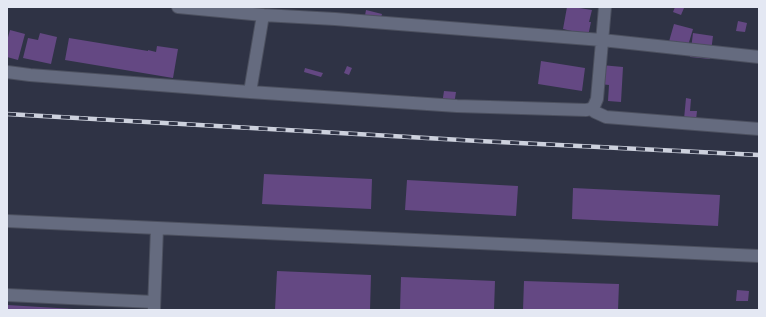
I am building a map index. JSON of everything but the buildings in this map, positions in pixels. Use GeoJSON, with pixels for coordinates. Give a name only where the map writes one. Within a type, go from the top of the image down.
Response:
{"type":"FeatureCollection","features":[{"type":"Feature","properties":{"kind":"street"},"geometry":{"type":"LineString","coordinates":[[178,7],[205,8],[263,15],[336,13],[759,57]]}},
{"type":"Feature","properties":{"kind":"street"},"geometry":{"type":"LineString","coordinates":[[7,72],[250,92],[457,106],[586,110],[591,109],[594,106],[597,99],[604,7]]}},
{"type":"Feature","properties":{"kind":"street"},"geometry":{"type":"LineString","coordinates":[[250,92],[263,15]]}},
{"type":"Feature","properties":{"kind":"street"},"geometry":{"type":"LineString","coordinates":[[591,109],[606,117],[759,129]]}},
{"type":"Feature","properties":{"kind":"street"},"geometry":{"type":"LineString","coordinates":[[7,221],[759,256]]}},
{"type":"Feature","properties":{"kind":"street"},"geometry":{"type":"LineString","coordinates":[[7,294],[154,306],[157,228]]}},
{"type":"Feature","properties":{"kind":"railway"},"geometry":{"type":"LineString","coordinates":[[7,114],[479,141],[759,155]]}}]}
